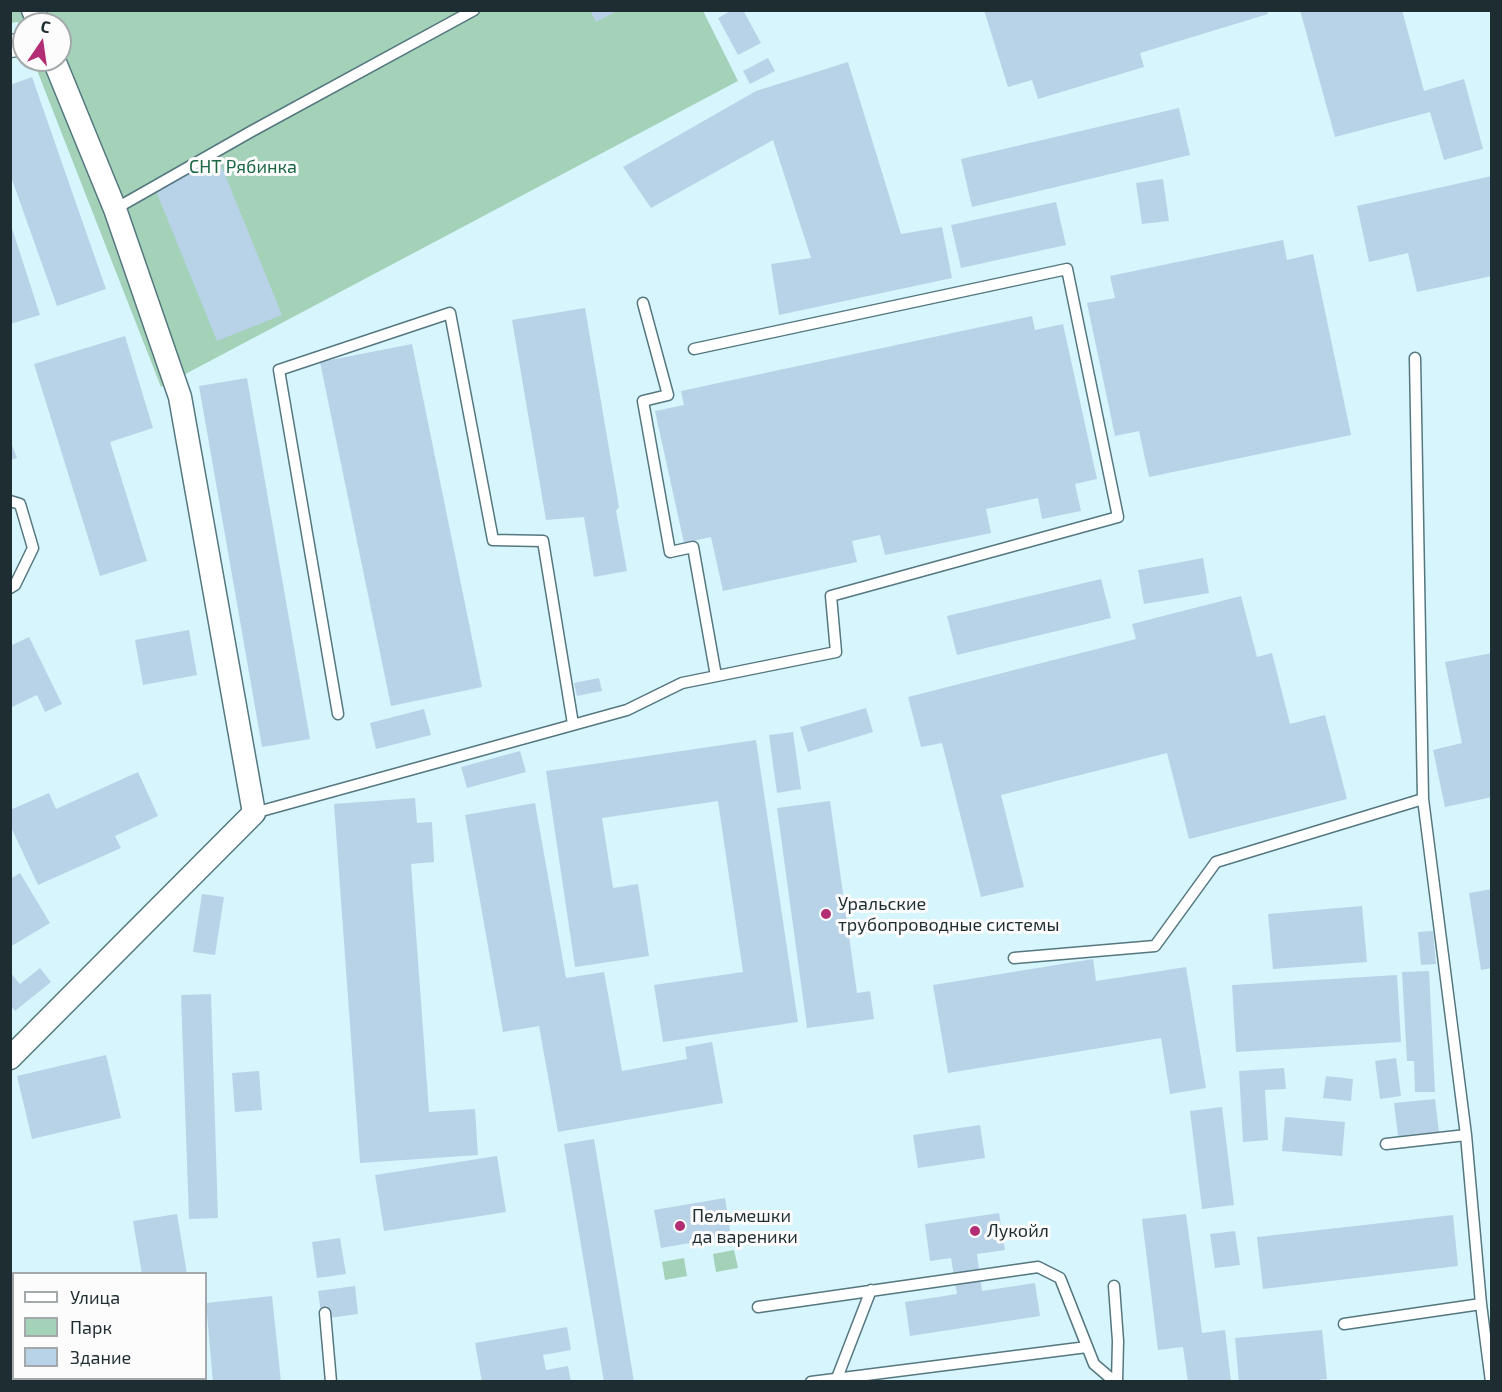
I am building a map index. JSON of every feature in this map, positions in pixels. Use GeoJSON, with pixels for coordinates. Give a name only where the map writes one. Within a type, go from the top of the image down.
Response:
{"type":"FeatureCollection","features":[{"type":"Feature","properties":{"kind":"street"},"geometry":{"type":"LineString","coordinates":[[10,1058],[254,813],[180,397],[115,210],[59,72]]}},
{"type":"Feature","properties":{"kind":"lane"},"geometry":{"type":"LineString","coordinates":[[115,210],[252,131],[474,10]]}},
{"type":"Feature","properties":{"kind":"lane"},"geometry":{"type":"LineString","coordinates":[[254,813],[627,710],[682,683],[836,652],[831,596],[1118,517],[1067,269],[694,349]]}},
{"type":"Feature","properties":{"kind":"lane"},"geometry":{"type":"LineString","coordinates":[[643,303],[668,395],[643,401],[670,552],[693,547],[716,676]]}},
{"type":"Feature","properties":{"kind":"lane"},"geometry":{"type":"LineString","coordinates":[[338,714],[279,370],[450,313],[493,540],[543,541],[573,724]]}},
{"type":"Feature","properties":{"kind":"lane"},"geometry":{"type":"LineString","coordinates":[[1415,358],[1423,799],[1466,1135],[1481,1304],[1491,1382]]}},
{"type":"Feature","properties":{"kind":"lane"},"geometry":{"type":"LineString","coordinates":[[10,501],[20,504],[33,548],[15,585],[10,588]]}},
{"type":"Feature","properties":{"kind":"lane"},"geometry":{"type":"LineString","coordinates":[[1014,958],[1155,946],[1216,862],[1423,799]]}},
{"type":"Feature","properties":{"kind":"lane"},"geometry":{"type":"LineString","coordinates":[[1386,1144],[1466,1135]]}},
{"type":"Feature","properties":{"kind":"lane"},"geometry":{"type":"LineString","coordinates":[[758,1307],[1038,1267],[1060,1278],[1094,1364],[1116,1382]]}},
{"type":"Feature","properties":{"kind":"lane"},"geometry":{"type":"LineString","coordinates":[[1114,1286],[1118,1341],[1116,1382]]}},
{"type":"Feature","properties":{"kind":"lane"},"geometry":{"type":"LineString","coordinates":[[837,1378],[871,1290]]}},
{"type":"Feature","properties":{"kind":"lane"},"geometry":{"type":"LineString","coordinates":[[1344,1324],[1481,1304]]}},
{"type":"Feature","properties":{"kind":"lane"},"geometry":{"type":"LineString","coordinates":[[326,1313],[331,1382]]}},
{"type":"Feature","properties":{"kind":"lane"},"geometry":{"type":"LineString","coordinates":[[811,1382],[1087,1347]]}},
{"type":"Feature","properties":{"kind":"green space","name":"СНТ Рябинка"},"geometry":{"type":"Polygon","coordinates":[[[10,11],[703,11],[738,81],[161,387],[38,72],[72,72],[72,12],[12,12],[11,23],[10,11]]]}},
{"type":"Feature","properties":{"kind":"green space"},"geometry":{"type":"Polygon","coordinates":[[[734,1250],[738,1268],[716,1272],[713,1254],[734,1250]]]}},
{"type":"Feature","properties":{"kind":"green space"},"geometry":{"type":"Polygon","coordinates":[[[684,1258],[687,1276],[665,1280],[662,1262],[684,1258]]]}},
{"type":"Feature","properties":{"kind":"building"},"geometry":{"type":"Polygon","coordinates":[[[590,10],[619,10],[596,22],[590,10]]]}},
{"type":"Feature","properties":{"kind":"building"},"geometry":{"type":"Polygon","coordinates":[[[732,10],[743,10],[761,43],[738,55],[718,18],[732,10]]]}},
{"type":"Feature","properties":{"kind":"building"},"geometry":{"type":"Polygon","coordinates":[[[984,10],[1267,10],[1268,14],[1140,53],[1144,67],[1038,99],[1032,80],[1008,87],[984,10]]]}},
{"type":"Feature","properties":{"kind":"building"},"geometry":{"type":"Polygon","coordinates":[[[1300,10],[1402,10],[1424,91],[1464,79],[1483,149],[1444,160],[1430,112],[1335,137],[1300,10]]]}},
{"type":"Feature","properties":{"kind":"building"},"geometry":{"type":"Polygon","coordinates":[[[768,58],[775,71],[750,84],[743,71],[768,58]]]}},
{"type":"Feature","properties":{"kind":"building"},"geometry":{"type":"Polygon","coordinates":[[[848,62],[901,234],[942,227],[952,278],[779,315],[771,264],[811,258],[773,140],[651,208],[623,167],[756,91],[848,62]]]}},
{"type":"Feature","properties":{"kind":"building"},"geometry":{"type":"Polygon","coordinates":[[[32,77],[106,289],[57,306],[10,174],[10,85],[32,77]]]}},
{"type":"Feature","properties":{"kind":"building"},"geometry":{"type":"Polygon","coordinates":[[[1179,108],[1190,155],[972,207],[961,159],[1179,108]]]}},
{"type":"Feature","properties":{"kind":"building"},"geometry":{"type":"Polygon","coordinates":[[[219,160],[282,315],[217,341],[154,186],[219,160]]]}},
{"type":"Feature","properties":{"kind":"building"},"geometry":{"type":"Polygon","coordinates":[[[1492,176],[1492,276],[1417,292],[1408,253],[1369,262],[1357,206],[1492,176]]]}},
{"type":"Feature","properties":{"kind":"building"},"geometry":{"type":"Polygon","coordinates":[[[1163,179],[1169,221],[1142,224],[1136,183],[1163,179]]]}},
{"type":"Feature","properties":{"kind":"building"},"geometry":{"type":"Polygon","coordinates":[[[1056,202],[1066,245],[961,268],[951,225],[1056,202]]]}},
{"type":"Feature","properties":{"kind":"building"},"geometry":{"type":"Polygon","coordinates":[[[10,222],[40,315],[10,324],[10,222]]]}},
{"type":"Feature","properties":{"kind":"building"},"geometry":{"type":"Polygon","coordinates":[[[1283,240],[1287,260],[1313,254],[1351,435],[1149,477],[1139,431],[1115,436],[1087,303],[1115,298],[1110,276],[1283,240]]]}},
{"type":"Feature","properties":{"kind":"building"},"geometry":{"type":"Polygon","coordinates":[[[585,308],[619,507],[616,511],[627,571],[594,577],[584,517],[546,520],[512,320],[585,308]]]}},
{"type":"Feature","properties":{"kind":"building"},"geometry":{"type":"Polygon","coordinates":[[[1032,316],[1035,330],[1063,324],[1097,479],[1075,484],[1081,511],[1042,519],[1038,498],[986,509],[991,533],[885,555],[880,535],[852,541],[857,562],[723,591],[711,537],[684,543],[655,411],[684,405],[681,391],[1032,316]]]}},
{"type":"Feature","properties":{"kind":"building"},"geometry":{"type":"Polygon","coordinates":[[[125,336],[153,428],[110,442],[147,561],[100,576],[34,364],[125,336]]]}},
{"type":"Feature","properties":{"kind":"building"},"geometry":{"type":"Polygon","coordinates":[[[412,344],[482,687],[391,706],[320,362],[412,344]]]}},
{"type":"Feature","properties":{"kind":"building"},"geometry":{"type":"Polygon","coordinates":[[[247,378],[310,739],[262,747],[199,386],[247,378]]]}},
{"type":"Feature","properties":{"kind":"building"},"geometry":{"type":"Polygon","coordinates":[[[10,440],[17,458],[10,460],[10,440]]]}},
{"type":"Feature","properties":{"kind":"building"},"geometry":{"type":"Polygon","coordinates":[[[1203,558],[1209,593],[1144,604],[1138,570],[1203,558]]]}},
{"type":"Feature","properties":{"kind":"building"},"geometry":{"type":"Polygon","coordinates":[[[1101,579],[1111,618],[957,655],[947,616],[1101,579]]]}},
{"type":"Feature","properties":{"kind":"building"},"geometry":{"type":"Polygon","coordinates":[[[1241,596],[1257,657],[1272,653],[1290,724],[1325,715],[1347,799],[1189,839],[1167,753],[1001,795],[1024,887],[981,897],[942,743],[921,747],[908,697],[1136,639],[1132,624],[1241,596]]]}},
{"type":"Feature","properties":{"kind":"building"},"geometry":{"type":"Polygon","coordinates":[[[189,630],[197,675],[143,685],[135,640],[189,630]]]}},
{"type":"Feature","properties":{"kind":"building"},"geometry":{"type":"Polygon","coordinates":[[[29,637],[62,704],[45,712],[37,695],[12,707],[10,704],[10,646],[29,637]]]}},
{"type":"Feature","properties":{"kind":"building"},"geometry":{"type":"Polygon","coordinates":[[[1492,653],[1492,797],[1445,807],[1433,750],[1462,743],[1445,662],[1492,653]]]}},
{"type":"Feature","properties":{"kind":"building"},"geometry":{"type":"Polygon","coordinates":[[[599,678],[602,691],[577,696],[574,683],[599,678]]]}},
{"type":"Feature","properties":{"kind":"building"},"geometry":{"type":"Polygon","coordinates":[[[866,708],[873,732],[808,752],[800,727],[866,708]]]}},
{"type":"Feature","properties":{"kind":"building"},"geometry":{"type":"Polygon","coordinates":[[[424,709],[431,735],[376,749],[370,723],[424,709]]]}},
{"type":"Feature","properties":{"kind":"building"},"geometry":{"type":"Polygon","coordinates":[[[793,732],[801,789],[777,793],[769,735],[793,732]]]}},
{"type":"Feature","properties":{"kind":"building"},"geometry":{"type":"Polygon","coordinates":[[[756,740],[798,1022],[663,1042],[654,985],[743,972],[718,801],[602,818],[613,888],[638,884],[649,956],[575,967],[546,771],[756,740]]]}},
{"type":"Feature","properties":{"kind":"building"},"geometry":{"type":"Polygon","coordinates":[[[520,751],[526,772],[467,788],[461,767],[520,751]]]}},
{"type":"Feature","properties":{"kind":"building"},"geometry":{"type":"Polygon","coordinates":[[[138,772],[158,816],[115,836],[121,848],[38,885],[10,825],[10,810],[49,793],[56,809],[138,772]]]}},
{"type":"Feature","properties":{"kind":"building"},"geometry":{"type":"Polygon","coordinates":[[[415,798],[417,823],[432,822],[434,862],[411,864],[429,1112],[475,1109],[478,1155],[360,1163],[334,804],[415,798]]]}},
{"type":"Feature","properties":{"kind":"building"},"geometry":{"type":"Polygon","coordinates":[[[830,801],[857,993],[870,991],[874,1019],[807,1028],[777,808],[830,801]]]}},
{"type":"Feature","properties":{"kind":"building"},"geometry":{"type":"Polygon","coordinates":[[[535,803],[566,978],[604,972],[622,1071],[687,1059],[685,1047],[712,1042],[723,1103],[558,1132],[539,1026],[503,1032],[465,815],[535,803]]]}},
{"type":"Feature","properties":{"kind":"building"},"geometry":{"type":"Polygon","coordinates":[[[20,873],[50,923],[10,947],[10,879],[20,873]]]}},
{"type":"Feature","properties":{"kind":"building"},"geometry":{"type":"Polygon","coordinates":[[[1492,889],[1492,968],[1481,970],[1469,893],[1492,889]]]}},
{"type":"Feature","properties":{"kind":"building"},"geometry":{"type":"Polygon","coordinates":[[[202,894],[224,897],[215,955],[193,952],[202,894]]]}},
{"type":"Feature","properties":{"kind":"building"},"geometry":{"type":"Polygon","coordinates":[[[1362,906],[1367,962],[1273,969],[1268,914],[1362,906]]]}},
{"type":"Feature","properties":{"kind":"building"},"geometry":{"type":"Polygon","coordinates":[[[1433,931],[1436,964],[1421,965],[1418,932],[1433,931]]]}},
{"type":"Feature","properties":{"kind":"building"},"geometry":{"type":"Polygon","coordinates":[[[1093,959],[1096,981],[1186,967],[1206,1088],[1170,1094],[1161,1038],[948,1073],[933,985],[1093,959]]]}},
{"type":"Feature","properties":{"kind":"building"},"geometry":{"type":"Polygon","coordinates":[[[40,968],[51,982],[15,1011],[10,1005],[10,972],[20,984],[40,968]]]}},
{"type":"Feature","properties":{"kind":"building"},"geometry":{"type":"Polygon","coordinates":[[[1429,971],[1435,1092],[1415,1092],[1414,1061],[1407,1061],[1402,972],[1429,971]]]}},
{"type":"Feature","properties":{"kind":"building"},"geometry":{"type":"Polygon","coordinates":[[[1397,975],[1401,1042],[1236,1052],[1232,985],[1397,975]]]}},
{"type":"Feature","properties":{"kind":"building"},"geometry":{"type":"Polygon","coordinates":[[[211,994],[218,1218],[189,1219],[181,995],[211,994]]]}},
{"type":"Feature","properties":{"kind":"building"},"geometry":{"type":"Polygon","coordinates":[[[106,1055],[121,1118],[32,1139],[17,1076],[106,1055]]]}},
{"type":"Feature","properties":{"kind":"building"},"geometry":{"type":"Polygon","coordinates":[[[1396,1058],[1401,1096],[1380,1099],[1375,1061],[1396,1058]]]}},
{"type":"Feature","properties":{"kind":"building"},"geometry":{"type":"Polygon","coordinates":[[[1284,1068],[1286,1089],[1265,1090],[1268,1140],[1243,1142],[1239,1071],[1284,1068]]]}},
{"type":"Feature","properties":{"kind":"building"},"geometry":{"type":"Polygon","coordinates":[[[259,1071],[262,1110],[235,1112],[232,1073],[259,1071]]]}},
{"type":"Feature","properties":{"kind":"building"},"geometry":{"type":"Polygon","coordinates":[[[1326,1076],[1353,1079],[1351,1101],[1323,1098],[1326,1076]]]}},
{"type":"Feature","properties":{"kind":"building"},"geometry":{"type":"Polygon","coordinates":[[[1435,1099],[1439,1132],[1398,1136],[1394,1103],[1435,1099]]]}},
{"type":"Feature","properties":{"kind":"building"},"geometry":{"type":"Polygon","coordinates":[[[1222,1107],[1234,1205],[1202,1209],[1190,1111],[1222,1107]]]}},
{"type":"Feature","properties":{"kind":"building"},"geometry":{"type":"Polygon","coordinates":[[[1285,1117],[1345,1122],[1342,1156],[1282,1151],[1285,1117]]]}},
{"type":"Feature","properties":{"kind":"building"},"geometry":{"type":"Polygon","coordinates":[[[980,1125],[985,1158],[918,1168],[913,1135],[980,1125]]]}},
{"type":"Feature","properties":{"kind":"building"},"geometry":{"type":"Polygon","coordinates":[[[594,1139],[634,1382],[604,1382],[564,1144],[594,1139]]]}},
{"type":"Feature","properties":{"kind":"building"},"geometry":{"type":"Polygon","coordinates":[[[497,1156],[506,1212],[384,1231],[375,1175],[497,1156]]]}},
{"type":"Feature","properties":{"kind":"building"},"geometry":{"type":"Polygon","coordinates":[[[725,1198],[731,1236],[661,1248],[654,1210],[725,1198]]]}},
{"type":"Feature","properties":{"kind":"building"},"geometry":{"type":"Polygon","coordinates":[[[999,1213],[1005,1250],[977,1254],[982,1291],[1035,1283],[1040,1316],[910,1336],[905,1302],[957,1294],[951,1258],[930,1261],[925,1224],[999,1213]]]}},
{"type":"Feature","properties":{"kind":"building"},"geometry":{"type":"Polygon","coordinates":[[[177,1214],[187,1272],[142,1272],[133,1221],[177,1214]]]}},
{"type":"Feature","properties":{"kind":"building"},"geometry":{"type":"Polygon","coordinates":[[[1186,1214],[1202,1333],[1225,1330],[1231,1382],[1188,1382],[1183,1347],[1158,1350],[1142,1219],[1186,1214]]]}},
{"type":"Feature","properties":{"kind":"building"},"geometry":{"type":"Polygon","coordinates":[[[1453,1215],[1458,1266],[1263,1289],[1257,1237],[1453,1215]]]}},
{"type":"Feature","properties":{"kind":"building"},"geometry":{"type":"Polygon","coordinates":[[[1235,1231],[1240,1265],[1215,1268],[1210,1234],[1235,1231]]]}},
{"type":"Feature","properties":{"kind":"building"},"geometry":{"type":"Polygon","coordinates":[[[340,1238],[346,1274],[317,1278],[312,1242],[340,1238]]]}},
{"type":"Feature","properties":{"kind":"building"},"geometry":{"type":"Polygon","coordinates":[[[355,1286],[358,1314],[322,1319],[318,1291],[355,1286]]]}},
{"type":"Feature","properties":{"kind":"building"},"geometry":{"type":"Polygon","coordinates":[[[272,1296],[281,1382],[213,1382],[207,1303],[272,1296]]]}},
{"type":"Feature","properties":{"kind":"building"},"geometry":{"type":"Polygon","coordinates":[[[567,1327],[571,1350],[543,1355],[546,1370],[568,1366],[571,1382],[482,1382],[475,1343],[567,1327]]]}},
{"type":"Feature","properties":{"kind":"building"},"geometry":{"type":"Polygon","coordinates":[[[1322,1330],[1327,1379],[1300,1382],[1239,1382],[1235,1338],[1322,1330]]]}},
{"type":"Feature","properties":{"kind":"place","name":"Уральские трубопроводные системы"},"geometry":{"type":"Point","coordinates":[826,914]}},
{"type":"Feature","properties":{"kind":"place","name":"Пельмешки да вареники"},"geometry":{"type":"Point","coordinates":[680,1226]}},
{"type":"Feature","properties":{"kind":"place","name":"Лукойл"},"geometry":{"type":"Point","coordinates":[975,1231]}}]}
